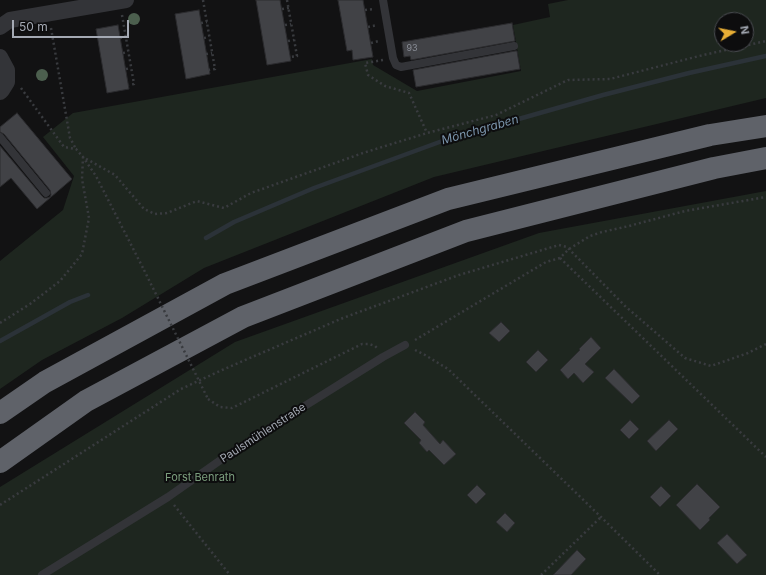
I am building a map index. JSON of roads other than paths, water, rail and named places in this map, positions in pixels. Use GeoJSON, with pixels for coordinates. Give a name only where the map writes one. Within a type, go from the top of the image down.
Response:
{"type":"FeatureCollection","features":[{"type":"Feature","properties":{"kind":"highway"},"geometry":{"type":"LineString","coordinates":[[0,413],[45,382],[225,284],[448,199],[710,135],[766,126]]}},
{"type":"Feature","properties":{"kind":"highway"},"geometry":{"type":"LineString","coordinates":[[0,462],[86,402],[243,317],[466,231],[714,168],[766,158]]}},
{"type":"Feature","properties":{"kind":"street"},"geometry":{"type":"LineString","coordinates":[[0,27],[10,20],[123,1]]}},
{"type":"Feature","properties":{"kind":"street"},"geometry":{"type":"LineString","coordinates":[[0,92],[7,82],[4,64]]}},
{"type":"Feature","properties":{"kind":"lane"},"geometry":{"type":"LineString","coordinates":[[383,0],[393,58],[396,65],[401,67],[514,46]]}},
{"type":"Feature","properties":{"kind":"lane"},"geometry":{"type":"LineString","coordinates":[[0,137],[46,193]]}},
{"type":"Feature","properties":{"kind":"lane","name":"Paulsmühlenstraße"},"geometry":{"type":"LineString","coordinates":[[42,575],[168,497],[222,459],[383,357],[405,345]]}},
{"type":"Feature","properties":{"kind":"waterway","name":"Mönchgraben"},"geometry":{"type":"LineString","coordinates":[[206,238],[234,222],[314,188],[445,140],[603,95],[689,73],[766,56]]}},
{"type":"Feature","properties":{"kind":"waterway","name":"Mönchgraben"},"geometry":{"type":"LineString","coordinates":[[0,341],[70,302],[88,295]]}},
{"type":"Feature","properties":{"kind":"park label","name":"Forst Benrath"},"geometry":{"type":"Point","coordinates":[200,478]}}]}
